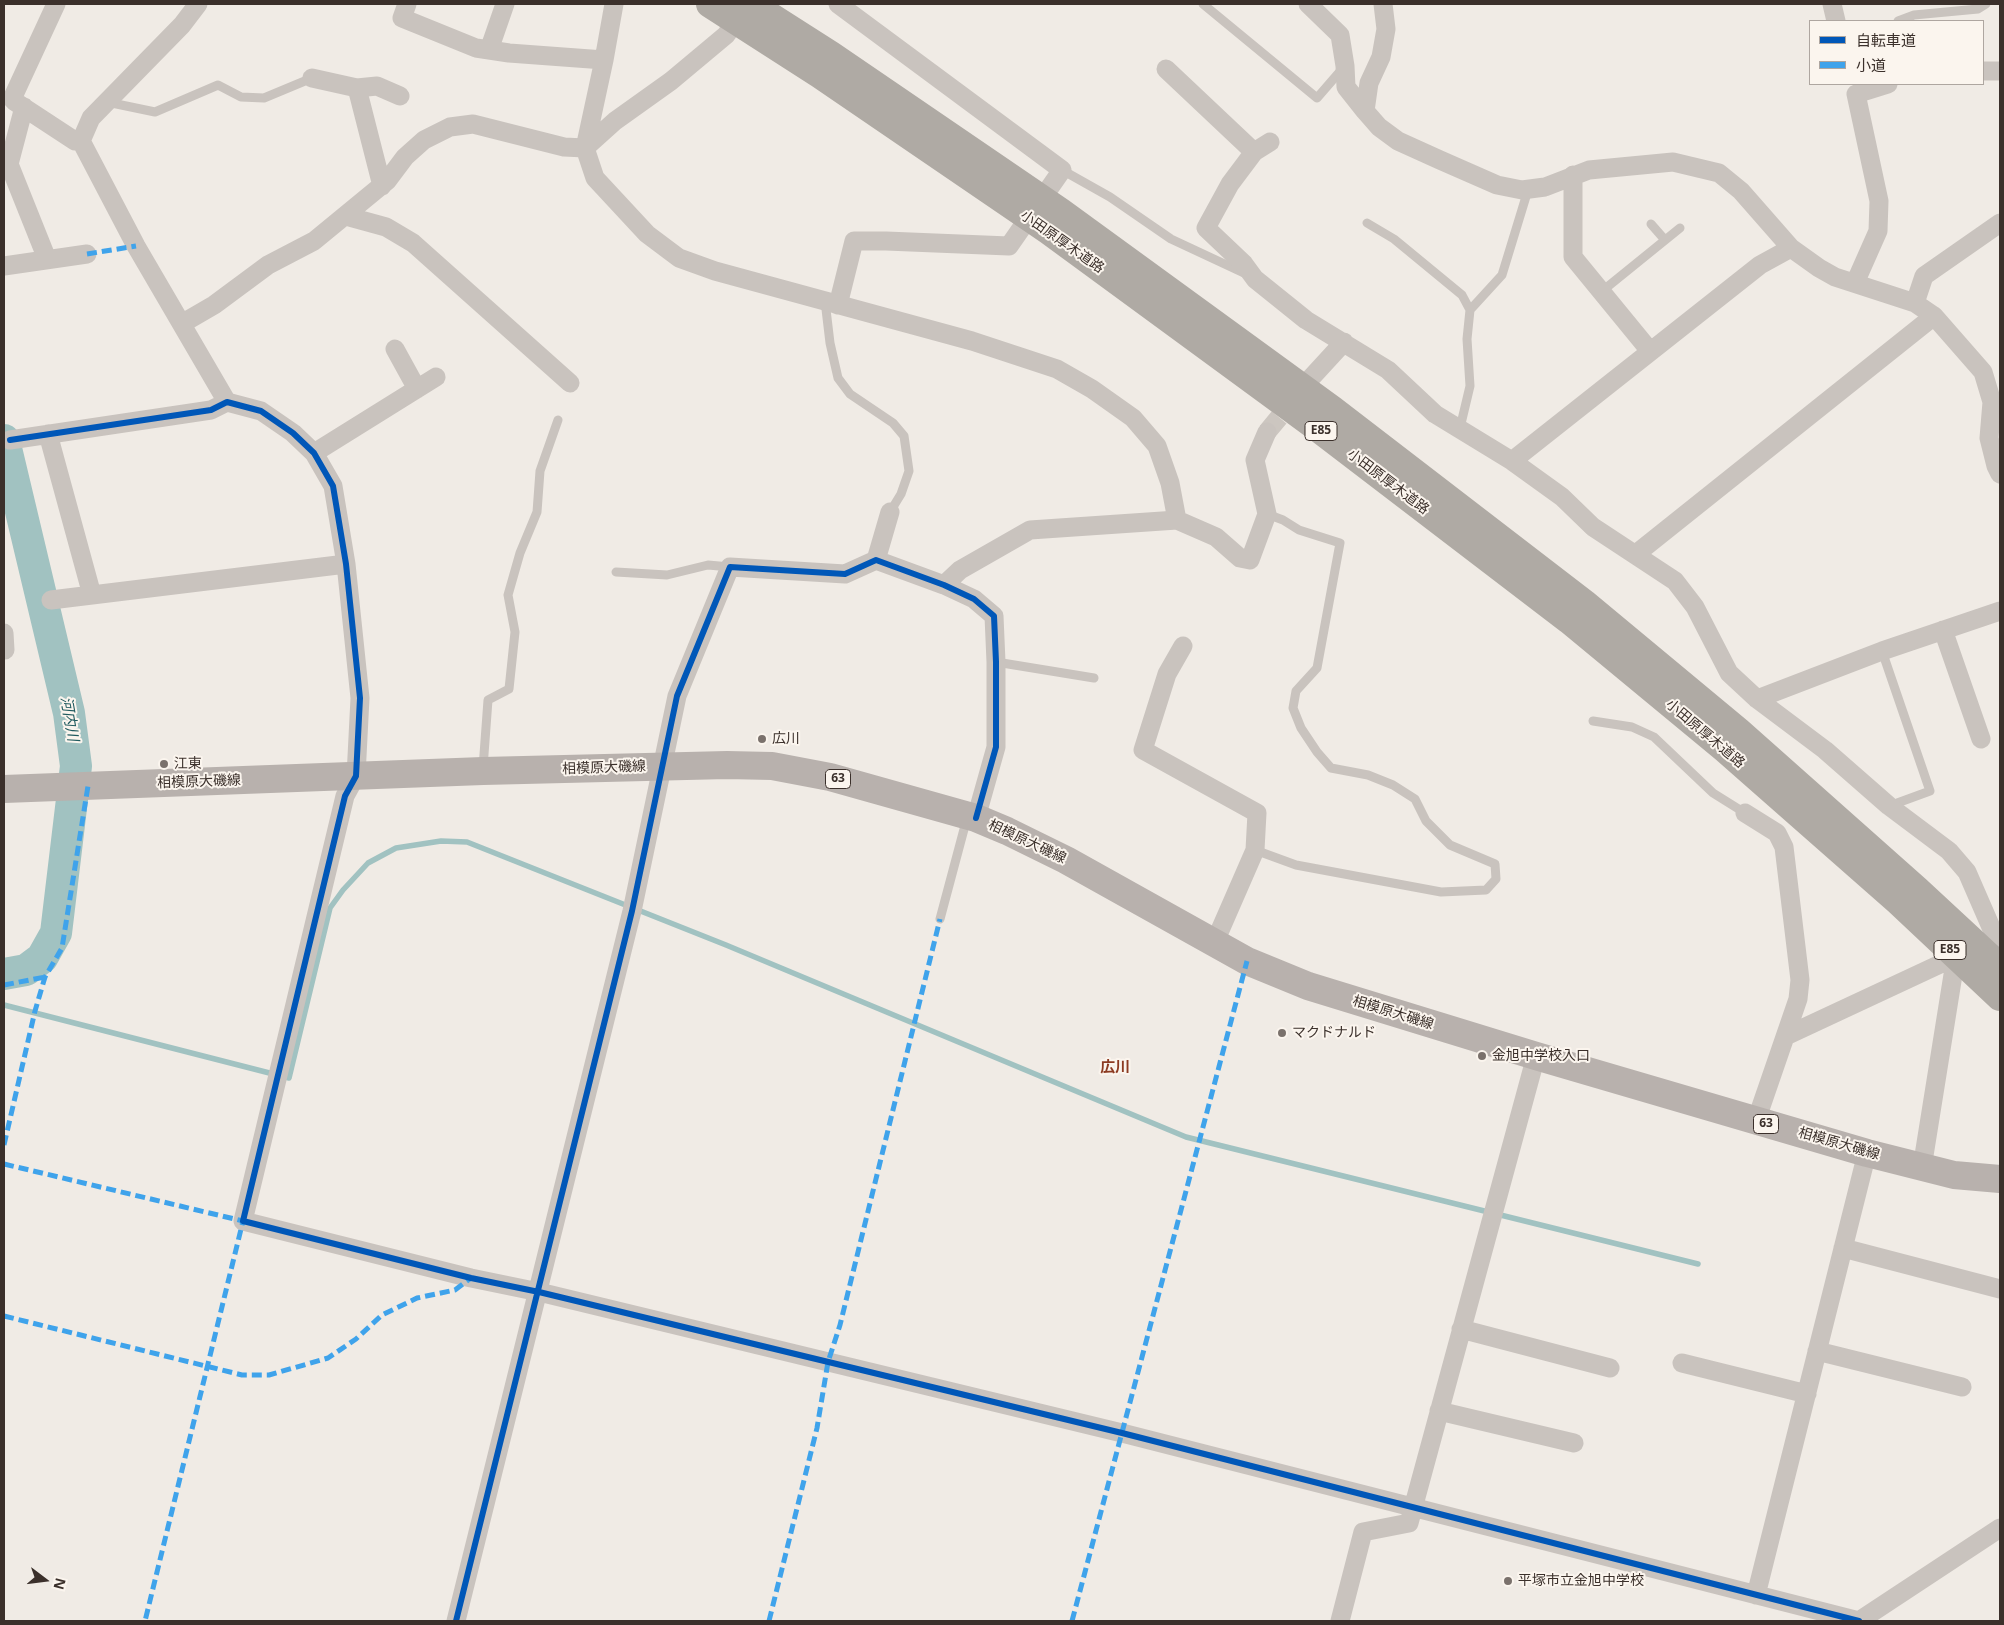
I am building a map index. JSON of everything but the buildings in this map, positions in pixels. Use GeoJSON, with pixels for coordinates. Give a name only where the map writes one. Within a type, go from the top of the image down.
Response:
{"type":"FeatureCollection","features":[{"type":"Feature","properties":{"kind":"highway","name":"小田原厚木道路"},"geometry":{"type":"LineString","coordinates":[[710,4],[819,74],[1049,231],[1316,426],[1569,620],[1725,749],[1908,896],[1999,949]]}},
{"type":"Feature","properties":{"kind":"highway","name":"小田原厚木道路"},"geometry":{"type":"LineString","coordinates":[[750,4],[839,60],[1061,212],[1333,410],[1584,603],[1738,731],[1908,896],[2000,997]]}},
{"type":"Feature","properties":{"kind":"main road","name":"相模原大磯線"},"geometry":{"type":"LineString","coordinates":[[4,789],[663,766],[772,766],[830,777],[972,817],[1007,831],[1066,860],[1247,961],[1308,986],[1536,1056],[1867,1153],[1954,1175],[2000,1179]]}},
{"type":"Feature","properties":{"kind":"street"},"geometry":{"type":"LineString","coordinates":[[47,259],[9,164],[13,100],[56,4]]}},
{"type":"Feature","properties":{"kind":"street"},"geometry":{"type":"LineString","coordinates":[[81,141],[91,118],[182,25],[198,4]]}},
{"type":"Feature","properties":{"kind":"street"},"geometry":{"type":"LineString","coordinates":[[407,4],[402,18],[476,48],[509,53],[604,60]]}},
{"type":"Feature","properties":{"kind":"street"},"geometry":{"type":"LineString","coordinates":[[489,50],[505,4]]}},
{"type":"Feature","properties":{"kind":"street"},"geometry":{"type":"LineString","coordinates":[[614,4],[585,148],[596,178],[648,234],[679,258],[715,271],[972,341],[1057,369],[1092,389],[1133,418],[1157,446],[1170,483],[1178,520]]}},
{"type":"Feature","properties":{"kind":"street"},"geometry":{"type":"LineString","coordinates":[[183,323],[214,305],[268,265],[314,241],[382,186],[405,157],[424,140],[450,127],[473,124],[564,147],[585,148],[614,121],[672,81],[726,36],[750,4]]}},
{"type":"Feature","properties":{"kind":"street"},"geometry":{"type":"LineString","coordinates":[[831,303],[854,242],[886,240],[1010,246],[1062,170],[841,4]]}},
{"type":"Feature","properties":{"kind":"street"},"geometry":{"type":"LineString","coordinates":[[1308,4],[1340,35],[1346,87],[1379,126],[1398,141],[1497,185],[1522,190],[1545,187],[1589,170],[1673,162],[1719,173],[1741,191],[1791,248],[1819,268],[1835,277],[1915,303],[1934,316],[1983,372],[1992,402],[1989,438],[2000,474]]}},
{"type":"Feature","properties":{"kind":"street"},"geometry":{"type":"LineString","coordinates":[[1365,111],[1369,83],[1381,57],[1386,29],[1383,4]]}},
{"type":"Feature","properties":{"kind":"street"},"geometry":{"type":"LineString","coordinates":[[1832,4],[1836,20]]}},
{"type":"Feature","properties":{"kind":"street"},"geometry":{"type":"LineString","coordinates":[[1166,69],[1262,147],[1230,184],[1206,228],[1244,264],[1255,279],[1306,320],[1388,370],[1435,414],[1512,461],[1562,497],[1593,527],[1674,581],[1696,607],[1729,673],[1757,699],[1825,750],[1889,806],[1949,851],[1967,872],[1999,949],[1956,956],[1786,1036]]}},
{"type":"Feature","properties":{"kind":"street"},"geometry":{"type":"LineString","coordinates":[[1984,71],[2000,71]]}},
{"type":"Feature","properties":{"kind":"street"},"geometry":{"type":"LineString","coordinates":[[312,78],[357,88],[377,86],[400,96]]}},
{"type":"Feature","properties":{"kind":"street"},"geometry":{"type":"LineString","coordinates":[[1855,283],[1878,232],[1879,202],[1854,89],[1881,85]]}},
{"type":"Feature","properties":{"kind":"street"},"geometry":{"type":"LineString","coordinates":[[357,88],[382,186]]}},
{"type":"Feature","properties":{"kind":"street"},"geometry":{"type":"LineString","coordinates":[[13,100],[75,141],[81,141]]}},
{"type":"Feature","properties":{"kind":"street"},"geometry":{"type":"LineString","coordinates":[[81,141],[136,246],[183,323],[227,402]]}},
{"type":"Feature","properties":{"kind":"street"},"geometry":{"type":"LineString","coordinates":[[1573,175],[1573,257],[1650,351]]}},
{"type":"Feature","properties":{"kind":"street"},"geometry":{"type":"LineString","coordinates":[[346,216],[386,227],[413,243],[570,383]]}},
{"type":"Feature","properties":{"kind":"street"},"geometry":{"type":"LineString","coordinates":[[1915,303],[1924,276],[2000,222]]}},
{"type":"Feature","properties":{"kind":"street"},"geometry":{"type":"LineString","coordinates":[[1512,461],[1760,265],[1791,248]]}},
{"type":"Feature","properties":{"kind":"street"},"geometry":{"type":"LineString","coordinates":[[4,266],[87,254]]}},
{"type":"Feature","properties":{"kind":"street"},"geometry":{"type":"LineString","coordinates":[[1636,554],[1934,316]]}},
{"type":"Feature","properties":{"kind":"street"},"geometry":{"type":"LineString","coordinates":[[1310,379],[1344,342]]}},
{"type":"Feature","properties":{"kind":"street"},"geometry":{"type":"LineString","coordinates":[[394,349],[417,389]]}},
{"type":"Feature","properties":{"kind":"street"},"geometry":{"type":"LineString","coordinates":[[314,453],[436,377]]}},
{"type":"Feature","properties":{"kind":"street"},"geometry":{"type":"LineString","coordinates":[[10,440],[211,410],[227,402],[261,411],[293,433],[314,453],[333,486],[346,564],[360,698],[356,776],[345,796],[243,1221],[471,1278],[539,1292],[1122,1433],[1859,1621],[2000,1528]]}},
{"type":"Feature","properties":{"kind":"street"},"geometry":{"type":"LineString","coordinates":[[944,585],[960,570],[1030,530],[1178,520],[1216,538],[1240,558],[1250,560],[1267,514],[1255,460],[1267,432]]}},
{"type":"Feature","properties":{"kind":"street"},"geometry":{"type":"LineString","coordinates":[[48,434],[92,595]]}},
{"type":"Feature","properties":{"kind":"street"},"geometry":{"type":"LineString","coordinates":[[876,560],[890,512]]}},
{"type":"Feature","properties":{"kind":"street"},"geometry":{"type":"LineString","coordinates":[[456,1621],[632,911],[677,696],[730,567],[846,574],[876,560],[944,585],[974,599],[994,616],[996,747],[972,817]]}},
{"type":"Feature","properties":{"kind":"street"},"geometry":{"type":"LineString","coordinates":[[51,600],[346,564]]}},
{"type":"Feature","properties":{"kind":"street"},"geometry":{"type":"LineString","coordinates":[[1757,699],[1882,651],[2000,611]]}},
{"type":"Feature","properties":{"kind":"street"},"geometry":{"type":"LineString","coordinates":[[1944,630],[1981,739]]}},
{"type":"Feature","properties":{"kind":"street"},"geometry":{"type":"LineString","coordinates":[[4,633],[6,650],[4,650]]}},
{"type":"Feature","properties":{"kind":"street"},"geometry":{"type":"LineString","coordinates":[[1183,646],[1168,674],[1143,750],[1257,813],[1255,850],[1214,944]]}},
{"type":"Feature","properties":{"kind":"street"},"geometry":{"type":"LineString","coordinates":[[1745,813],[1777,833],[1784,847],[1800,980],[1798,999],[1756,1121]]}},
{"type":"Feature","properties":{"kind":"street"},"geometry":{"type":"LineString","coordinates":[[1922,1168],[1956,956]]}},
{"type":"Feature","properties":{"kind":"street"},"geometry":{"type":"LineString","coordinates":[[1340,1621],[1363,1532],[1409,1523],[1536,1056]]}},
{"type":"Feature","properties":{"kind":"street"},"geometry":{"type":"LineString","coordinates":[[1756,1595],[1867,1153]]}},
{"type":"Feature","properties":{"kind":"street"},"geometry":{"type":"LineString","coordinates":[[1843,1248],[2000,1289]]}},
{"type":"Feature","properties":{"kind":"street"},"geometry":{"type":"LineString","coordinates":[[1461,1329],[1610,1368]]}},
{"type":"Feature","properties":{"kind":"street"},"geometry":{"type":"LineString","coordinates":[[1817,1351],[1962,1387]]}},
{"type":"Feature","properties":{"kind":"street"},"geometry":{"type":"LineString","coordinates":[[1682,1363],[1806,1394]]}},
{"type":"Feature","properties":{"kind":"street"},"geometry":{"type":"LineString","coordinates":[[1439,1412],[1574,1443]]}},
{"type":"Feature","properties":{"kind":"lane"},"geometry":{"type":"LineString","coordinates":[[1203,4],[1317,98],[1345,66]]}},
{"type":"Feature","properties":{"kind":"lane"},"geometry":{"type":"LineString","coordinates":[[1901,20],[1914,15],[1978,9],[1986,4]]}},
{"type":"Feature","properties":{"kind":"lane"},"geometry":{"type":"LineString","coordinates":[[107,102],[155,112],[218,85],[241,98],[264,98],[312,78]]}},
{"type":"Feature","properties":{"kind":"lane"},"geometry":{"type":"LineString","coordinates":[[1062,170],[1110,198],[1171,238],[1255,279]]}},
{"type":"Feature","properties":{"kind":"lane"},"geometry":{"type":"LineString","coordinates":[[1470,310],[1502,275],[1528,189]]}},
{"type":"Feature","properties":{"kind":"lane"},"geometry":{"type":"LineString","coordinates":[[1367,223],[1394,239],[1462,295],[1470,310],[1467,339],[1470,386],[1460,428]]}},
{"type":"Feature","properties":{"kind":"lane"},"geometry":{"type":"LineString","coordinates":[[1651,224],[1665,240]]}},
{"type":"Feature","properties":{"kind":"lane"},"geometry":{"type":"LineString","coordinates":[[1601,292],[1680,228]]}},
{"type":"Feature","properties":{"kind":"lane"},"geometry":{"type":"LineString","coordinates":[[831,303],[830,343],[838,378],[850,394],[893,423],[904,436],[909,471],[901,494],[890,512]]}},
{"type":"Feature","properties":{"kind":"lane"},"geometry":{"type":"LineString","coordinates":[[483,771],[488,700],[509,689],[514,632],[508,595],[520,553],[537,512],[540,471],[558,420]]}},
{"type":"Feature","properties":{"kind":"lane"},"geometry":{"type":"LineString","coordinates":[[1255,850],[1296,864],[1440,892],[1486,890],[1496,879],[1495,864],[1450,845],[1426,821],[1415,799],[1393,785],[1368,775],[1331,768],[1317,752],[1301,728],[1293,708],[1296,691],[1317,668],[1340,543],[1299,530],[1283,520],[1267,514]]}},
{"type":"Feature","properties":{"kind":"lane"},"geometry":{"type":"LineString","coordinates":[[616,572],[667,576],[708,565],[730,567]]}},
{"type":"Feature","properties":{"kind":"lane"},"geometry":{"type":"LineString","coordinates":[[1882,651],[1930,791],[1889,806]]}},
{"type":"Feature","properties":{"kind":"lane"},"geometry":{"type":"LineString","coordinates":[[996,662],[1094,678]]}},
{"type":"Feature","properties":{"kind":"lane"},"geometry":{"type":"LineString","coordinates":[[1593,721],[1632,727],[1654,737],[1713,793],[1745,813]]}},
{"type":"Feature","properties":{"kind":"lane"},"geometry":{"type":"LineString","coordinates":[[940,919],[972,817]]}},
{"type":"Feature","properties":{"kind":"waterway","name":"河内川"},"geometry":{"type":"LineString","coordinates":[[4,440],[69,713],[76,766],[56,933],[42,958],[26,970],[4,974]]}},
{"type":"Feature","properties":{"kind":"waterway"},"geometry":{"type":"LineString","coordinates":[[4,1005],[289,1078],[330,908],[343,890],[368,863],[396,848],[441,841],[467,842],[726,945],[1186,1137],[1698,1264]]}},
{"type":"Feature","properties":{"kind":"tunnel"},"geometry":{"type":"LineString","coordinates":[[1267,432],[1296,397]]}},
{"type":"Feature","properties":{"kind":"marked path"},"geometry":{"type":"LineString","coordinates":[[87,254],[136,246]]}},
{"type":"Feature","properties":{"kind":"marked path"},"geometry":{"type":"LineString","coordinates":[[4,1145],[35,1011],[45,977],[62,948],[88,786]]}},
{"type":"Feature","properties":{"kind":"marked path"},"geometry":{"type":"LineString","coordinates":[[769,1621],[817,1428],[828,1362],[840,1325],[940,919]]}},
{"type":"Feature","properties":{"kind":"marked path"},"geometry":{"type":"LineString","coordinates":[[1072,1621],[1247,961]]}},
{"type":"Feature","properties":{"kind":"marked path"},"geometry":{"type":"LineString","coordinates":[[4,985],[45,977]]}},
{"type":"Feature","properties":{"kind":"marked path"},"geometry":{"type":"LineString","coordinates":[[4,1164],[243,1221],[145,1621]]}},
{"type":"Feature","properties":{"kind":"marked path"},"geometry":{"type":"LineString","coordinates":[[4,1316],[242,1375],[269,1375],[328,1358],[356,1339],[382,1315],[417,1298],[455,1290],[471,1278]]}},
{"type":"Feature","properties":{"kind":"cycle path"},"geometry":{"type":"LineString","coordinates":[[10,440],[211,410],[227,402],[261,411],[293,433],[314,453],[333,486],[346,564],[360,698],[356,776],[345,796],[243,1221],[471,1278],[539,1292],[1122,1433],[1859,1621]]}},
{"type":"Feature","properties":{"kind":"cycle path"},"geometry":{"type":"LineString","coordinates":[[456,1621],[632,911],[677,696],[730,567],[845,574],[876,560],[944,585],[974,599],[994,616],[996,747],[976,818]]}},
{"type":"Feature","properties":{"kind":"place","name":"広川"},"geometry":{"type":"Point","coordinates":[762,739]}},
{"type":"Feature","properties":{"kind":"place","name":"江東"},"geometry":{"type":"Point","coordinates":[164,764]}},
{"type":"Feature","properties":{"kind":"place","name":"マクドナルド"},"geometry":{"type":"Point","coordinates":[1282,1033]}},
{"type":"Feature","properties":{"kind":"place","name":"金旭中学校入口"},"geometry":{"type":"Point","coordinates":[1482,1056]}},
{"type":"Feature","properties":{"kind":"place","name":"平塚市立金旭中学校"},"geometry":{"type":"Point","coordinates":[1508,1581]}},
{"type":"Feature","properties":{"kind":"district","name":"広川"},"geometry":{"type":"Point","coordinates":[1115,1068]}}]}
